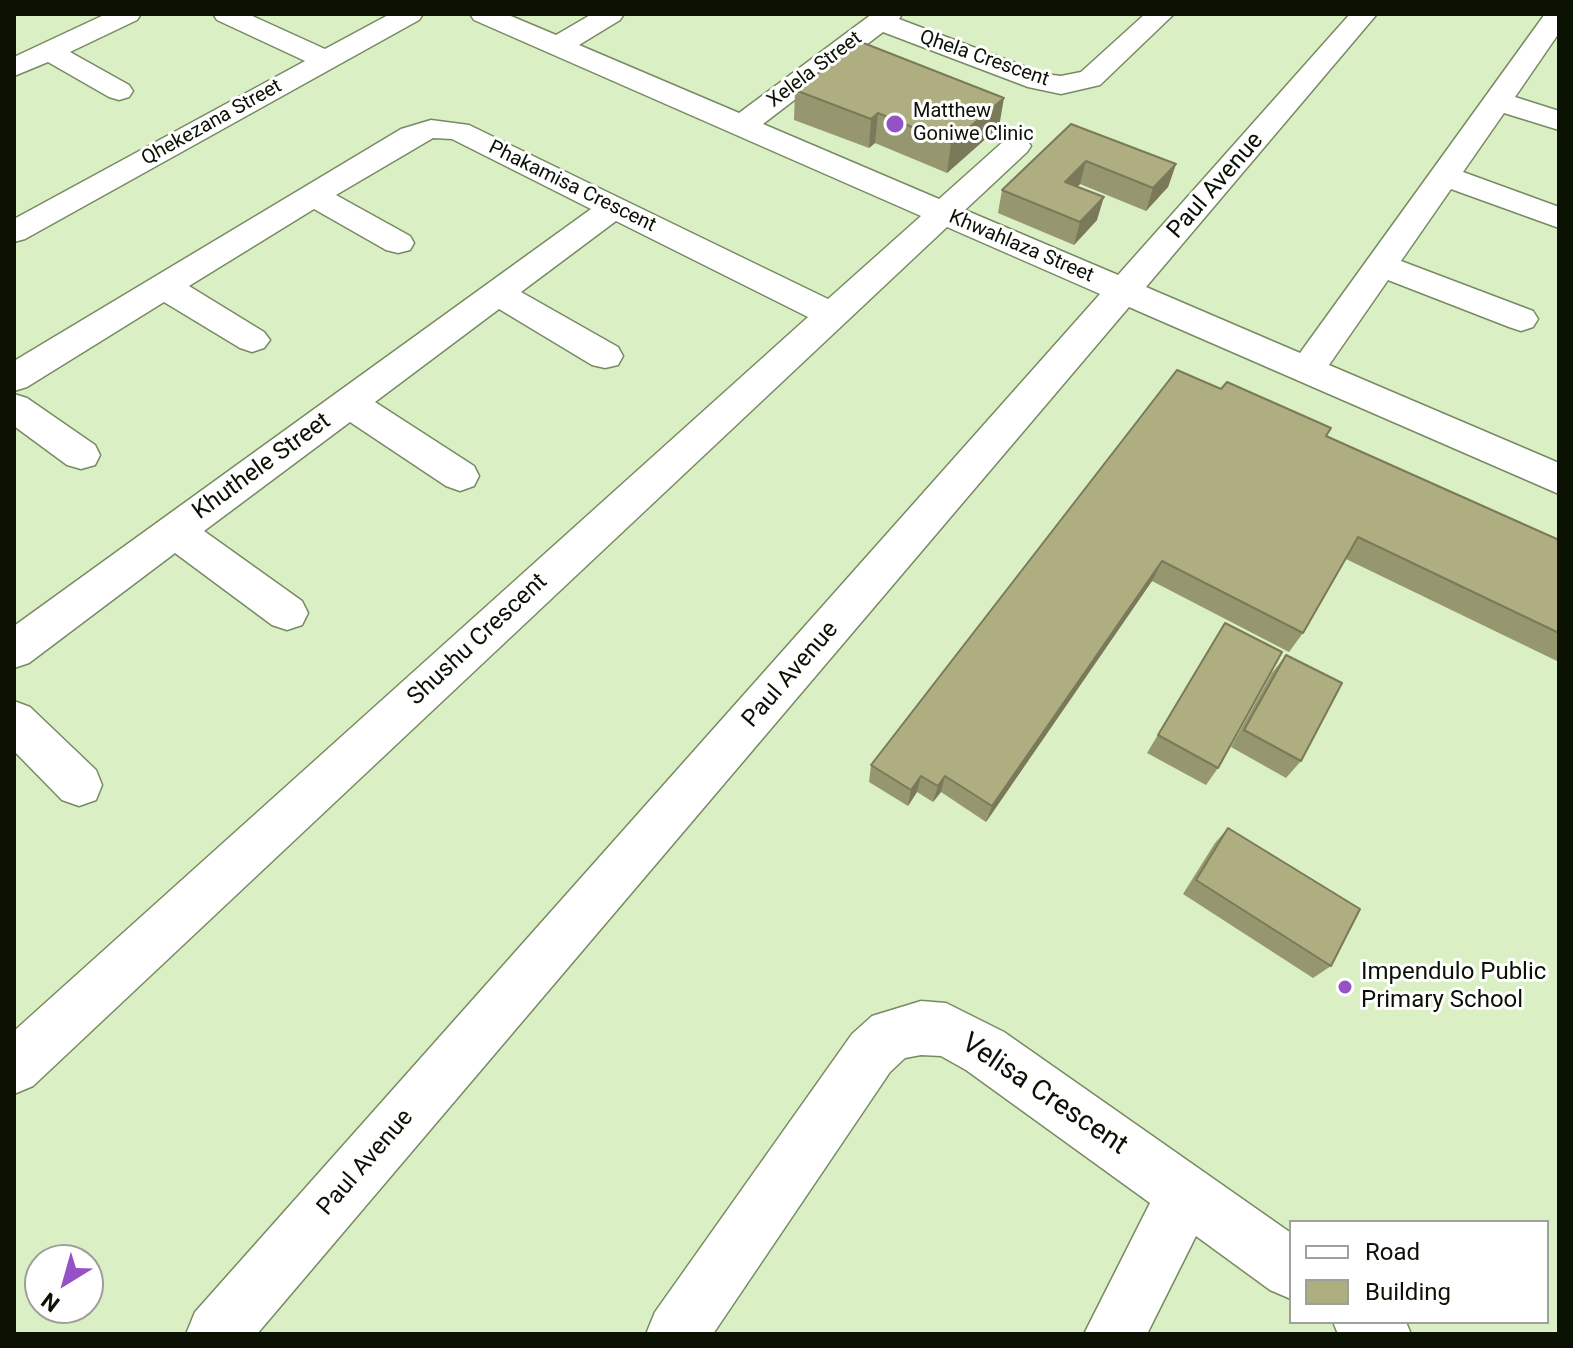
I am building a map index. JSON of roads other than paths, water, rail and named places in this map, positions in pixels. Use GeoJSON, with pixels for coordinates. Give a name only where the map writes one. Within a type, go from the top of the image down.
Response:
{"type":"FeatureCollection","features":[{"type":"Feature","properties":{"kind":"street"},"geometry":{"type":"LineString","coordinates":[[14,68],[128,14]]}},
{"type":"Feature","properties":{"kind":"street"},"geometry":{"type":"LineString","coordinates":[[226,14],[326,60]]}},
{"type":"Feature","properties":{"kind":"street","name":"Qhekezana Street"},"geometry":{"type":"LineString","coordinates":[[14,232],[410,14]]}},
{"type":"Feature","properties":{"kind":"street","name":"Khwahlaza Street"},"geometry":{"type":"LineString","coordinates":[[483,14],[1559,479]]}},
{"type":"Feature","properties":{"kind":"street"},"geometry":{"type":"LineString","coordinates":[[558,46],[611,14]]}},
{"type":"Feature","properties":{"kind":"street","name":"Qhela Crescent"},"geometry":{"type":"LineString","coordinates":[[884,18],[1038,81],[1061,85],[1090,79],[1161,14]]}},
{"type":"Feature","properties":{"kind":"street","name":"Paul Avenue"},"geometry":{"type":"LineString","coordinates":[[217,1334],[1364,14]]}},
{"type":"Feature","properties":{"kind":"street","name":"Xelela Street"},"geometry":{"type":"LineString","coordinates":[[741,126],[884,18]]}},
{"type":"Feature","properties":{"kind":"street"},"geometry":{"type":"LineString","coordinates":[[1307,370],[1497,101],[1554,28]]}},
{"type":"Feature","properties":{"kind":"street"},"geometry":{"type":"LineString","coordinates":[[48,51],[119,91]]}},
{"type":"Feature","properties":{"kind":"street"},"geometry":{"type":"LineString","coordinates":[[1497,101],[1559,121]]}},
{"type":"Feature","properties":{"kind":"street","name":"Phakamisa Crescent"},"geometry":{"type":"LineString","coordinates":[[14,378],[412,135],[445,129],[458,131],[832,315]]}},
{"type":"Feature","properties":{"kind":"street","name":"Shushu Crescent"},"geometry":{"type":"LineString","coordinates":[[14,1067],[1016,146]]}},
{"type":"Feature","properties":{"kind":"street"},"geometry":{"type":"LineString","coordinates":[[1444,176],[1559,218]]}},
{"type":"Feature","properties":{"kind":"street"},"geometry":{"type":"LineString","coordinates":[[313,195],[398,243]]}},
{"type":"Feature","properties":{"kind":"street","name":"Khuthele Street"},"geometry":{"type":"LineString","coordinates":[[14,650],[613,208]]}},
{"type":"Feature","properties":{"kind":"street"},"geometry":{"type":"LineString","coordinates":[[1381,265],[1521,319]]}},
{"type":"Feature","properties":{"kind":"street"},"geometry":{"type":"LineString","coordinates":[[164,286],[252,340]]}},
{"type":"Feature","properties":{"kind":"street"},"geometry":{"type":"LineString","coordinates":[[497,293],[605,356]]}},
{"type":"Feature","properties":{"kind":"street","name":"Khuthele Street"},"geometry":{"type":"LineString","coordinates":[[349,403],[460,476]]}},
{"type":"Feature","properties":{"kind":"street"},"geometry":{"type":"LineString","coordinates":[[14,407],[81,455]]}},
{"type":"Feature","properties":{"kind":"street","name":"Khuthele Street"},"geometry":{"type":"LineString","coordinates":[[175,532],[287,613]]}},
{"type":"Feature","properties":{"kind":"street"},"geometry":{"type":"LineString","coordinates":[[14,721],[79,785]]}},
{"type":"Feature","properties":{"kind":"street","name":"Velisa Crescent"},"geometry":{"type":"LineString","coordinates":[[677,1334],[871,1053],[891,1035],[921,1028],[946,1030],[985,1051],[1289,1268]]}},
{"type":"Feature","properties":{"kind":"street"},"geometry":{"type":"LineString","coordinates":[[1115,1334],[1187,1192]]}},
{"type":"Feature","properties":{"kind":"place","name":"Matthew Goniwe Clinic"},"geometry":{"type":"Point","coordinates":[895,124]}},
{"type":"Feature","properties":{"kind":"place","name":"Impendulo Public Primary School"},"geometry":{"type":"Point","coordinates":[1345,987]}}]}
